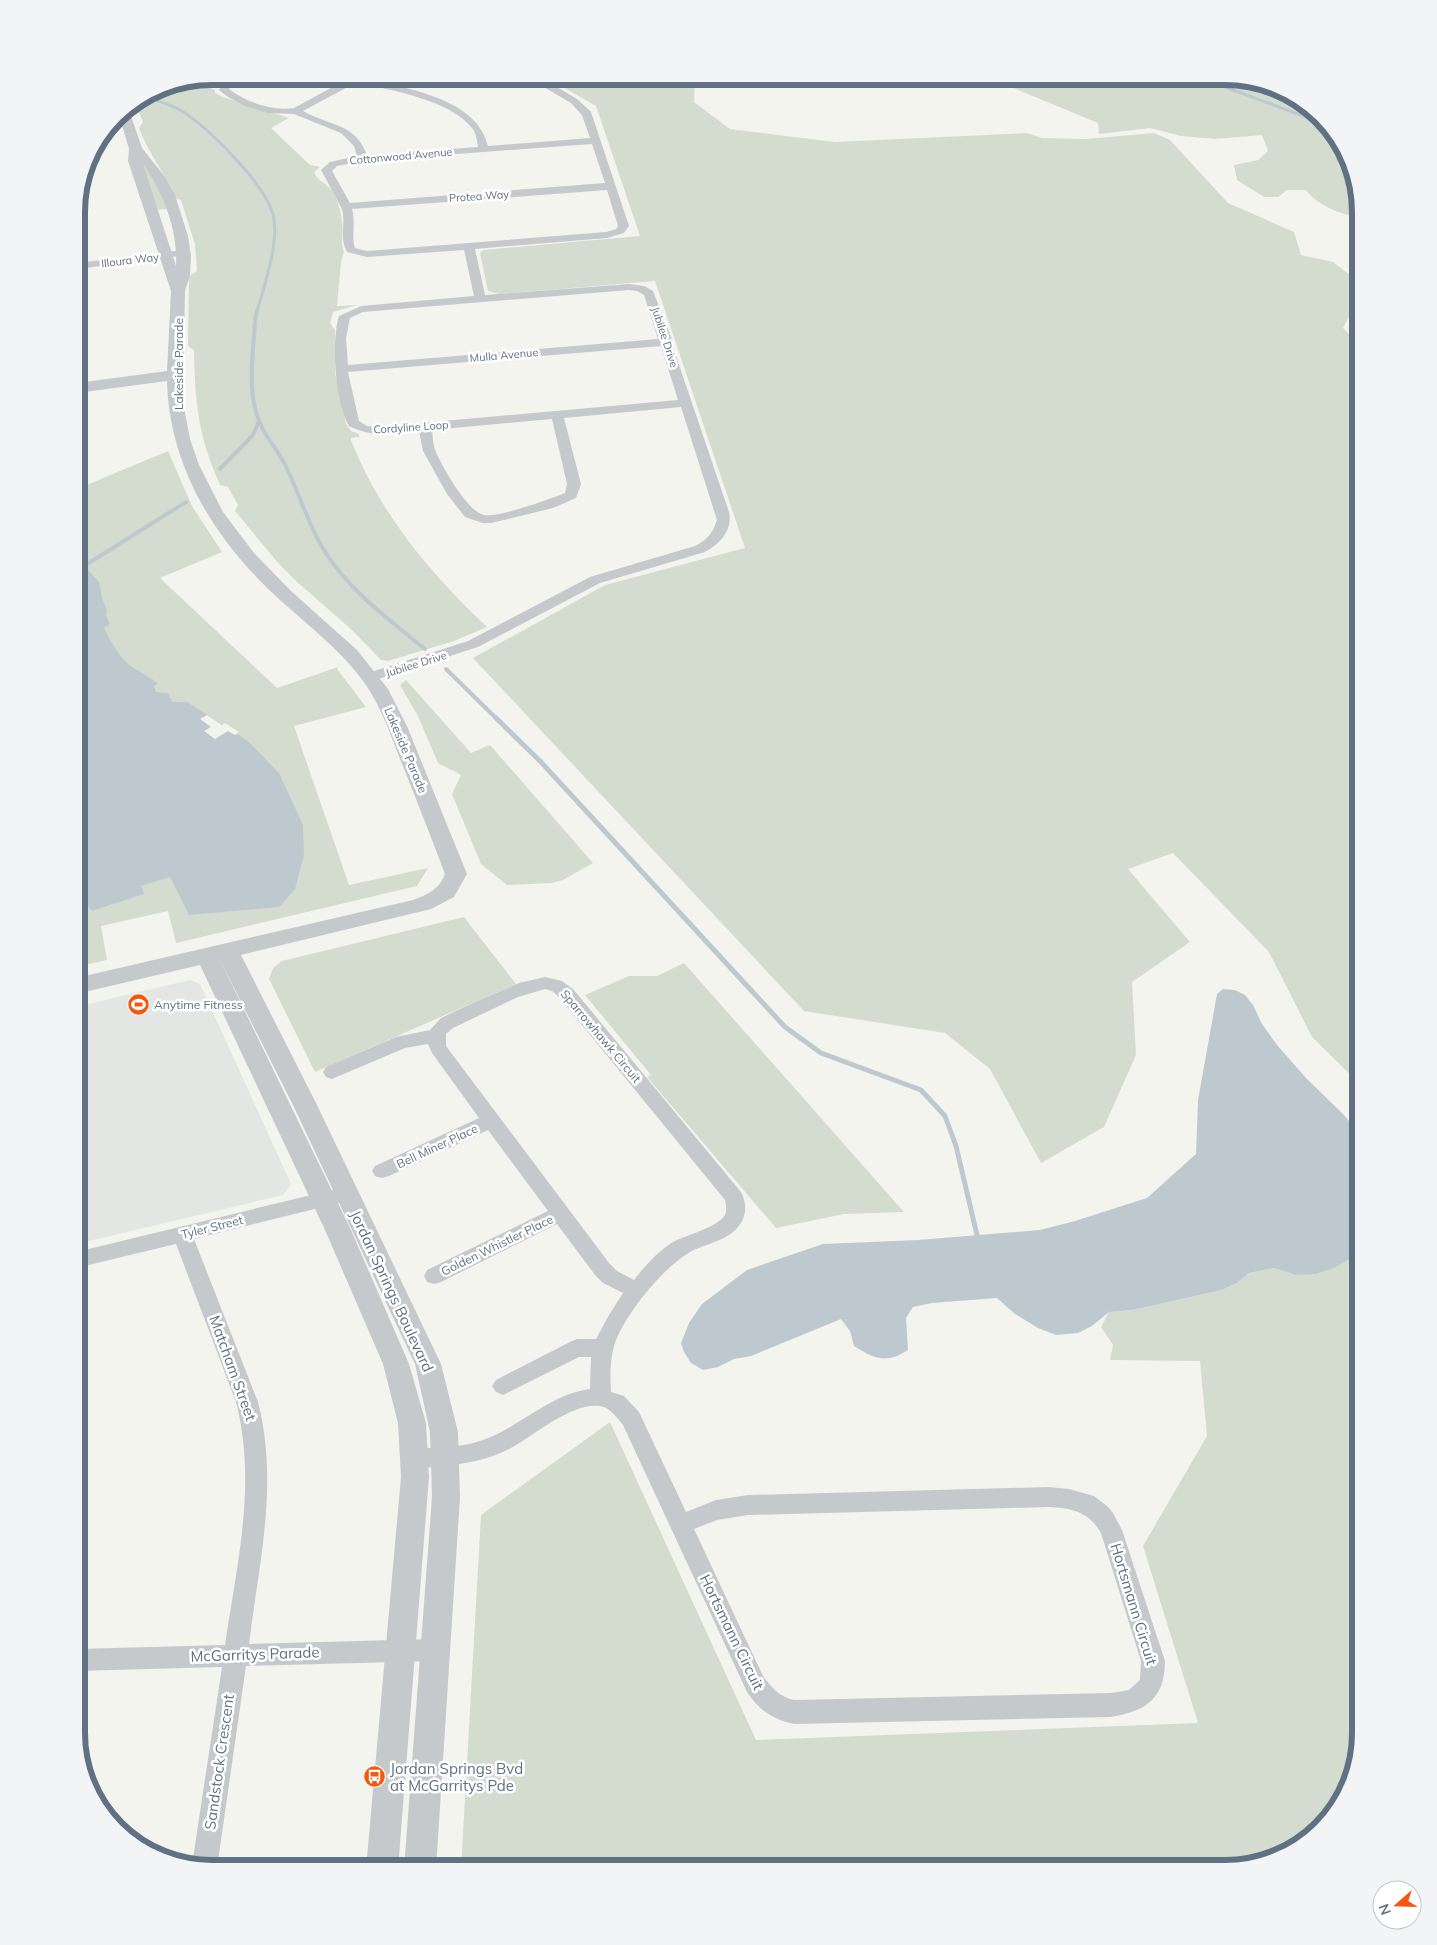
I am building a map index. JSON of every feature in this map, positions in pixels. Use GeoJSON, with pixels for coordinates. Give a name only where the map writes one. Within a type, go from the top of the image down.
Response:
{"type":"FeatureCollection","features":[{"type":"Feature","properties":{"kind":"street"},"geometry":{"type":"LineString","coordinates":[[228,85],[224,90],[239,99],[280,112],[296,111],[345,85]]}},
{"type":"Feature","properties":{"kind":"street"},"geometry":{"type":"LineString","coordinates":[[382,85],[447,106],[475,125],[481,136],[484,149]]}},
{"type":"Feature","properties":{"kind":"street"},"geometry":{"type":"LineString","coordinates":[[480,299],[469,246],[618,233],[624,226],[584,109],[546,85]]}},
{"type":"Feature","properties":{"kind":"street"},"geometry":{"type":"LineString","coordinates":[[296,111],[305,117],[337,127],[359,146],[363,158]]}},
{"type":"Feature","properties":{"kind":"street","name":"Lakeside Parade"},"geometry":{"type":"LineString","coordinates":[[85,984],[417,906],[435,900],[454,885],[456,874],[396,724],[370,677],[335,639],[263,574],[235,541],[218,517],[195,475],[183,442],[177,412],[175,375],[178,291],[184,272],[183,253],[177,224],[166,191],[151,164],[136,149],[125,119]]}},
{"type":"Feature","properties":{"kind":"street","name":"Cottonwood Avenue"},"geometry":{"type":"LineString","coordinates":[[469,246],[367,254],[355,252],[349,248],[350,222],[347,206],[326,170],[334,164],[363,158],[596,141]]}},
{"type":"Feature","properties":{"kind":"street","name":"Lakeside Parade"},"geometry":{"type":"LineString","coordinates":[[136,149],[135,161],[166,256],[173,284],[178,291]]}},
{"type":"Feature","properties":{"kind":"street","name":"Protea Way"},"geometry":{"type":"LineString","coordinates":[[347,206],[611,186]]}},
{"type":"Feature","properties":{"kind":"street","name":"Illoura Way"},"geometry":{"type":"LineString","coordinates":[[85,265],[183,253]]}},
{"type":"Feature","properties":{"kind":"street","name":"Jubilee Drive"},"geometry":{"type":"LineString","coordinates":[[370,677],[457,651],[506,628],[583,585],[609,575],[688,553],[715,539],[723,527],[724,520],[686,403],[651,296],[646,290],[629,287],[480,299]]}},
{"type":"Feature","properties":{"kind":"street","name":"Cordyline Loop"},"geometry":{"type":"LineString","coordinates":[[480,299],[370,308],[348,313],[343,320],[342,369],[351,418],[356,426],[377,431],[686,403]]}},
{"type":"Feature","properties":{"kind":"street","name":"Mulla Avenue"},"geometry":{"type":"LineString","coordinates":[[342,369],[666,342]]}},
{"type":"Feature","properties":{"kind":"street"},"geometry":{"type":"LineString","coordinates":[[85,387],[175,375]]}},
{"type":"Feature","properties":{"kind":"street"},"geometry":{"type":"LineString","coordinates":[[425,426],[429,451],[452,491],[470,514],[482,519],[491,519],[548,505],[570,495],[574,484],[557,415]]}},
{"type":"Feature","properties":{"kind":"street","name":"Jordan Springs Boulevard"},"geometry":{"type":"LineString","coordinates":[[218,953],[335,1197],[428,1364],[440,1408],[446,1455],[446,1497],[421,1860]]}},
{"type":"Feature","properties":{"kind":"street","name":"Sparrowhawk Circuit"},"geometry":{"type":"LineString","coordinates":[[436,1036],[440,1028],[446,1023],[529,986],[546,983],[557,986],[569,996],[734,1197],[736,1209],[730,1222],[668,1257],[649,1275],[613,1327],[604,1348],[599,1377],[601,1395]]}},
{"type":"Feature","properties":{"kind":"street"},"geometry":{"type":"LineString","coordinates":[[332,1072],[402,1042],[436,1036],[438,1048],[602,1270],[610,1277],[638,1291]]}},
{"type":"Feature","properties":{"kind":"street","name":"Bell Miner Place"},"geometry":{"type":"LineString","coordinates":[[382,1171],[492,1120]]}},
{"type":"Feature","properties":{"kind":"street","name":"Jordan Springs Boulevard"},"geometry":{"type":"LineString","coordinates":[[335,1197],[396,1364],[410,1414],[415,1459],[383,1860]]}},
{"type":"Feature","properties":{"kind":"street","name":"Tyler Street"},"geometry":{"type":"LineString","coordinates":[[85,1258],[335,1197]]}},
{"type":"Feature","properties":{"kind":"street","name":"Golden Whistler Place"},"geometry":{"type":"LineString","coordinates":[[434,1276],[561,1213]]}},
{"type":"Feature","properties":{"kind":"street","name":"Matcham Street"},"geometry":{"type":"LineString","coordinates":[[182,1234],[247,1402],[254,1423],[257,1442],[257,1494],[235,1655]]}},
{"type":"Feature","properties":{"kind":"street"},"geometry":{"type":"LineString","coordinates":[[503,1386],[576,1348],[584,1346],[604,1348]]}},
{"type":"Feature","properties":{"kind":"street"},"geometry":{"type":"LineString","coordinates":[[415,1459],[488,1449],[571,1402],[601,1395]]}},
{"type":"Feature","properties":{"kind":"street","name":"Hortsmann Circuit"},"geometry":{"type":"LineString","coordinates":[[601,1395],[613,1399],[627,1411],[755,1684],[772,1706],[780,1710],[805,1712],[1111,1705],[1133,1701],[1140,1697],[1148,1690],[1152,1681],[1153,1661],[1111,1530],[1097,1510],[1077,1500],[1049,1498],[748,1505],[716,1510],[681,1524]]}},
{"type":"Feature","properties":{"kind":"street","name":"McGarritys Parade"},"geometry":{"type":"LineString","coordinates":[[85,1660],[435,1650]]}},
{"type":"Feature","properties":{"kind":"street","name":"Sandstock Crescent"},"geometry":{"type":"LineString","coordinates":[[205,1860],[235,1655]]}},
{"type":"Feature","properties":{"kind":"shaded area"},"geometry":{"type":"Polygon","coordinates":[[[205,85],[215,90],[215,93],[223,97],[289,118],[271,128],[310,165],[320,167],[314,172],[334,193],[341,215],[344,252],[341,262],[337,306],[357,305],[333,312],[330,323],[335,330],[335,373],[346,424],[351,431],[359,434],[359,437],[351,438],[351,440],[376,493],[408,541],[446,585],[487,627],[454,641],[388,661],[381,660],[352,630],[279,564],[235,511],[238,505],[228,487],[220,485],[202,434],[195,386],[194,350],[188,346],[189,276],[197,271],[195,244],[181,200],[175,198],[139,128],[143,122],[138,109],[141,106],[179,89],[205,85]]]}},
{"type":"Feature","properties":{"kind":"shaded area"},"geometry":{"type":"Polygon","coordinates":[[[560,85],[695,85],[694,102],[730,129],[835,142],[1027,133],[1042,138],[1086,139],[1154,133],[1170,140],[1228,203],[1294,232],[1301,255],[1333,262],[1352,277],[1352,311],[1343,328],[1352,338],[1352,1076],[1312,1037],[1269,952],[1173,853],[1128,869],[1190,942],[1132,982],[1136,1055],[1104,1127],[1041,1163],[990,1069],[945,1033],[804,1011],[473,658],[605,585],[745,548],[655,281],[499,294],[488,291],[480,253],[483,250],[640,236],[596,106],[560,85]]]}},
{"type":"Feature","properties":{"kind":"shaded area"},"geometry":{"type":"Polygon","coordinates":[[[1007,85],[1234,85],[1266,92],[1296,106],[1321,128],[1331,141],[1348,179],[1352,216],[1324,205],[1306,190],[1287,190],[1278,197],[1264,197],[1237,180],[1234,165],[1258,160],[1268,151],[1262,135],[1215,139],[1181,136],[1150,128],[1099,134],[1098,123],[1007,85]]]}},
{"type":"Feature","properties":{"kind":"shaded area"},"geometry":{"type":"Polygon","coordinates":[[[144,162],[154,177],[167,209],[156,210],[140,163],[144,162]]]}},
{"type":"Feature","properties":{"kind":"shaded area"},"geometry":{"type":"Polygon","coordinates":[[[168,451],[192,506],[222,552],[160,578],[277,688],[338,667],[337,669],[366,707],[294,726],[349,885],[428,868],[417,886],[176,943],[168,911],[101,926],[107,960],[85,965],[85,486],[168,451]]]}},
{"type":"Feature","properties":{"kind":"shaded area"},"geometry":{"type":"Polygon","coordinates":[[[85,569],[99,582],[102,598],[107,610],[106,616],[110,624],[104,628],[123,659],[158,684],[154,686],[156,692],[168,693],[172,702],[187,702],[248,741],[279,773],[303,825],[304,855],[295,889],[279,907],[189,915],[170,877],[141,886],[144,894],[92,911],[85,902],[85,569]]]}},
{"type":"Feature","properties":{"kind":"shaded area"},"geometry":{"type":"Polygon","coordinates":[[[406,680],[471,753],[490,745],[593,863],[563,880],[552,883],[507,885],[481,864],[452,794],[461,775],[438,763],[418,716],[400,685],[406,680]]]}},
{"type":"Feature","properties":{"kind":"shaded area"},"geometry":{"type":"Polygon","coordinates":[[[464,917],[516,984],[315,1072],[269,979],[273,968],[282,961],[464,917]]]}},
{"type":"Feature","properties":{"kind":"shaded area"},"geometry":{"type":"Polygon","coordinates":[[[684,963],[904,1212],[844,1214],[776,1228],[647,1077],[651,1075],[585,995],[629,976],[657,976],[684,963]]]}},
{"type":"Feature","properties":{"kind":"shaded area"},"geometry":{"type":"Polygon","coordinates":[[[190,980],[200,984],[291,1184],[283,1195],[85,1242],[85,1005],[190,980]]]}},
{"type":"Feature","properties":{"kind":"shaded area"},"geometry":{"type":"Polygon","coordinates":[[[1223,989],[1235,990],[1245,995],[1277,1045],[1306,1078],[1352,1124],[1352,1258],[1336,1267],[1316,1274],[1295,1275],[1274,1268],[1249,1273],[1237,1283],[1222,1290],[1133,1310],[1109,1312],[1092,1326],[1078,1333],[1056,1335],[1038,1328],[1015,1314],[997,1298],[932,1303],[913,1307],[906,1318],[908,1350],[894,1357],[874,1357],[854,1346],[850,1331],[841,1319],[751,1356],[734,1359],[718,1367],[703,1370],[691,1363],[681,1343],[689,1323],[702,1304],[747,1270],[823,1244],[918,1240],[1040,1230],[1147,1198],[1196,1154],[1198,1100],[1217,994],[1223,989]]]}},
{"type":"Feature","properties":{"kind":"shaded area"},"geometry":{"type":"Polygon","coordinates":[[[1352,1258],[1351,1750],[1348,1766],[1335,1797],[1315,1823],[1289,1843],[1258,1856],[1225,1860],[462,1860],[481,1515],[610,1422],[756,1740],[1198,1723],[1143,1546],[1207,1436],[1200,1361],[1110,1360],[1113,1345],[1101,1327],[1109,1312],[1133,1310],[1222,1290],[1237,1283],[1249,1273],[1274,1268],[1295,1275],[1336,1267],[1352,1258]]]}},
{"type":"Feature","properties":{"kind":"pier"},"geometry":{"type":"Polygon","coordinates":[[[207,715],[222,725],[225,723],[239,732],[235,735],[228,731],[215,739],[204,731],[211,727],[200,719],[207,715]]]}},
{"type":"Feature","properties":{"kind":"waterway"},"geometry":{"type":"LineString","coordinates":[[1220,85],[1312,119]]}},
{"type":"Feature","properties":{"kind":"waterway"},"geometry":{"type":"LineString","coordinates":[[153,99],[180,110],[205,129],[233,156],[268,201],[275,225],[273,250],[257,312]]}},
{"type":"Feature","properties":{"kind":"waterway"},"geometry":{"type":"LineString","coordinates":[[255,320],[257,311]]}},
{"type":"Feature","properties":{"kind":"waterway"},"geometry":{"type":"LineString","coordinates":[[255,323],[252,388],[256,413],[264,431],[285,465],[317,538],[332,562],[356,590],[425,649]]}},
{"type":"Feature","properties":{"kind":"waterway"},"geometry":{"type":"LineString","coordinates":[[220,469],[253,435],[259,421]]}},
{"type":"Feature","properties":{"kind":"waterway"},"geometry":{"type":"LineString","coordinates":[[85,565],[186,502]]}},
{"type":"Feature","properties":{"kind":"waterway"},"geometry":{"type":"LineString","coordinates":[[446,669],[497,719]]}},
{"type":"Feature","properties":{"kind":"waterway"},"geometry":{"type":"LineString","coordinates":[[496,718],[540,761],[785,1027],[821,1053],[921,1090],[945,1116],[956,1146],[977,1235]]}},
{"type":"Feature","properties":{"kind":"place","name":"Anytime Fitness"},"geometry":{"type":"Point","coordinates":[138,1004]}},
{"type":"Feature","properties":{"kind":"place","name":"Jordan Springs Bvd at McGarritys Pde"},"geometry":{"type":"Point","coordinates":[374,1777]}}]}
